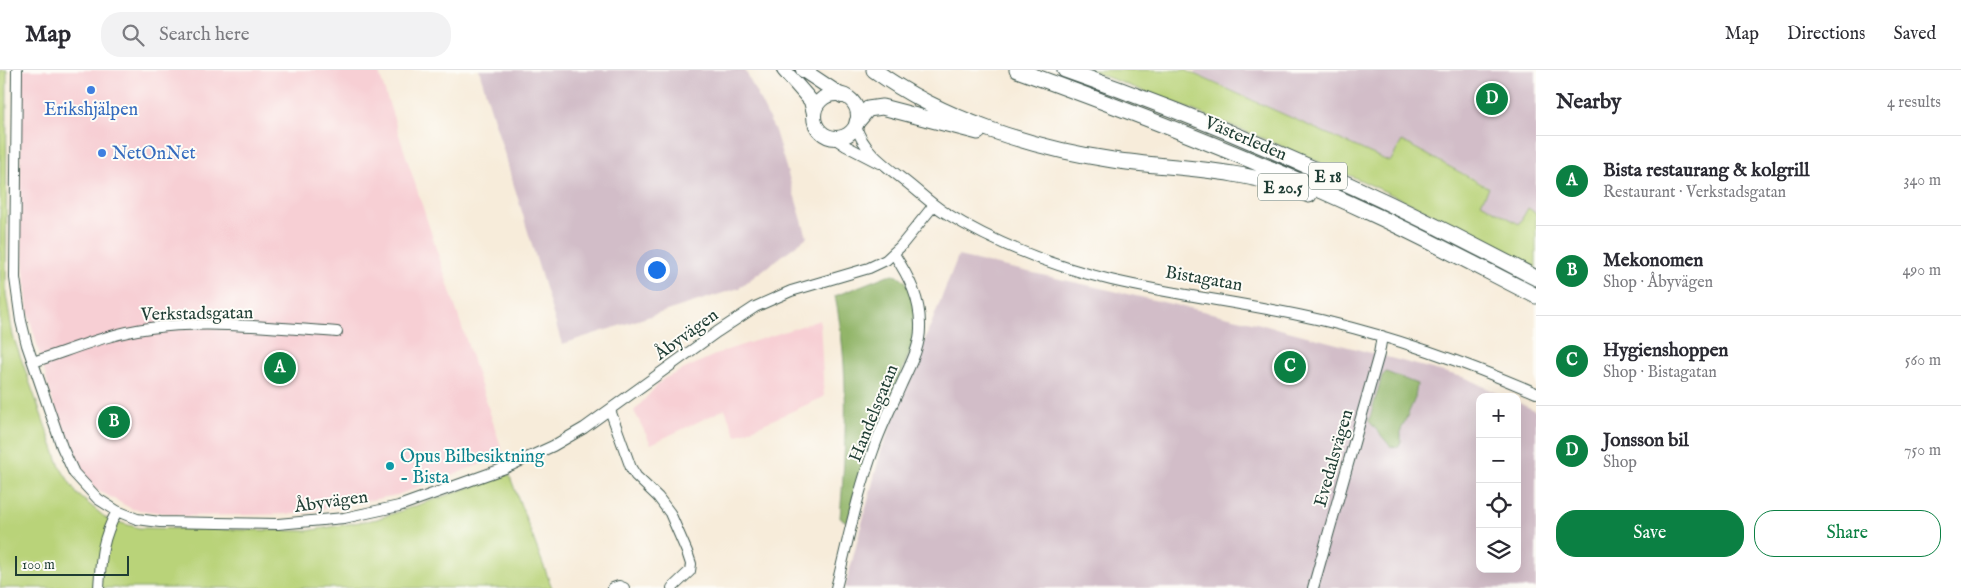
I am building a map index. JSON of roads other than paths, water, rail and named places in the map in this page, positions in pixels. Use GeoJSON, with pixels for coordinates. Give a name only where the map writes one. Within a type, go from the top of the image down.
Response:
{"type":"FeatureCollection","features":[{"type":"Feature","properties":{"kind":"highway","name":"E 20.5"},"geometry":{"type":"LineString","coordinates":[[874,70],[897,85],[943,109],[996,131],[1042,146],[1114,160],[1246,176],[1298,191],[1353,212],[1377,216]]}},
{"type":"Feature","properties":{"kind":"highway","name":"Västerleden"},"geometry":{"type":"LineString","coordinates":[[1016,70],[1214,145],[1429,240],[1536,296]]}},
{"type":"Feature","properties":{"kind":"highway","name":"Västerleden"},"geometry":{"type":"LineString","coordinates":[[1065,70],[1207,124],[1330,176],[1451,233],[1536,278]]}},
{"type":"Feature","properties":{"kind":"highway","name":"E 20.5"},"geometry":{"type":"LineString","coordinates":[[856,124],[868,109],[882,107],[977,132],[1042,146]]}},
{"type":"Feature","properties":{"kind":"main road"},"geometry":{"type":"LineString","coordinates":[[784,70],[811,101],[814,121],[820,131],[826,136],[834,138]]}},
{"type":"Feature","properties":{"kind":"main road"},"geometry":{"type":"LineString","coordinates":[[803,70],[855,105],[858,111],[856,124]]}},
{"type":"Feature","properties":{"kind":"main road"},"geometry":{"type":"LineString","coordinates":[[814,113],[816,106],[822,98],[832,95],[842,96]]}},
{"type":"Feature","properties":{"kind":"main road","name":"E 20.5"},"geometry":{"type":"LineString","coordinates":[[834,138],[847,135],[856,124]]}},
{"type":"Feature","properties":{"kind":"street","name":"Åbyvägen"},"geometry":{"type":"LineString","coordinates":[[17,70],[15,278],[21,321],[33,362],[68,461],[89,491],[117,511],[137,519],[160,522],[292,523],[324,521],[398,506],[517,464],[554,446],[610,410],[739,316],[772,298],[874,266],[894,254],[934,205]]}},
{"type":"Feature","properties":{"kind":"street","name":"Bistagatan"},"geometry":{"type":"LineString","coordinates":[[856,124],[861,141],[882,164],[934,205],[960,222],[1002,242],[1077,270],[1127,284],[1254,305],[1382,336],[1470,366],[1536,393]]}},
{"type":"Feature","properties":{"kind":"street","name":"Bistagatan"},"geometry":{"type":"LineString","coordinates":[[834,138],[861,155],[882,164]]}},
{"type":"Feature","properties":{"kind":"street","name":"Handelsgatan"},"geometry":{"type":"LineString","coordinates":[[836,588],[858,495],[872,454],[910,367],[919,339],[920,318],[914,290],[907,273],[894,254]]}},
{"type":"Feature","properties":{"kind":"street","name":"Verkstadsgatan"},"geometry":{"type":"LineString","coordinates":[[33,362],[116,334],[163,327],[218,326],[337,332]]}},
{"type":"Feature","properties":{"kind":"street","name":"Evedalsvägen"},"geometry":{"type":"LineString","coordinates":[[1313,588],[1379,354],[1382,336]]}},
{"type":"Feature","properties":{"kind":"street"},"geometry":{"type":"LineString","coordinates":[[610,410],[631,468],[670,513],[687,552],[690,571],[672,588]]}},
{"type":"Feature","properties":{"kind":"street"},"geometry":{"type":"LineString","coordinates":[[99,588],[103,544],[117,511]]}},
{"type":"Feature","properties":{"kind":"street"},"geometry":{"type":"LineString","coordinates":[[613,588],[618,586],[624,588]]}},
{"type":"Feature","properties":{"kind":"place","name":"Erikshjälpen"},"geometry":{"type":"Point","coordinates":[91,90]}},
{"type":"Feature","properties":{"kind":"place","name":"Jonsson bil"},"geometry":{"type":"Point","coordinates":[1492,99]}},
{"type":"Feature","properties":{"kind":"place","name":"NetOnNet"},"geometry":{"type":"Point","coordinates":[102,153]}},
{"type":"Feature","properties":{"kind":"place","name":"Hygienshoppen"},"geometry":{"type":"Point","coordinates":[1290,367]}},
{"type":"Feature","properties":{"kind":"place","name":"Bista restaurang & kolgrill"},"geometry":{"type":"Point","coordinates":[280,368]}},
{"type":"Feature","properties":{"kind":"place","name":"Mekonomen"},"geometry":{"type":"Point","coordinates":[114,422]}},
{"type":"Feature","properties":{"kind":"place","name":"Opus Bilbesiktning - Bista"},"geometry":{"type":"Point","coordinates":[390,466]}}]}
